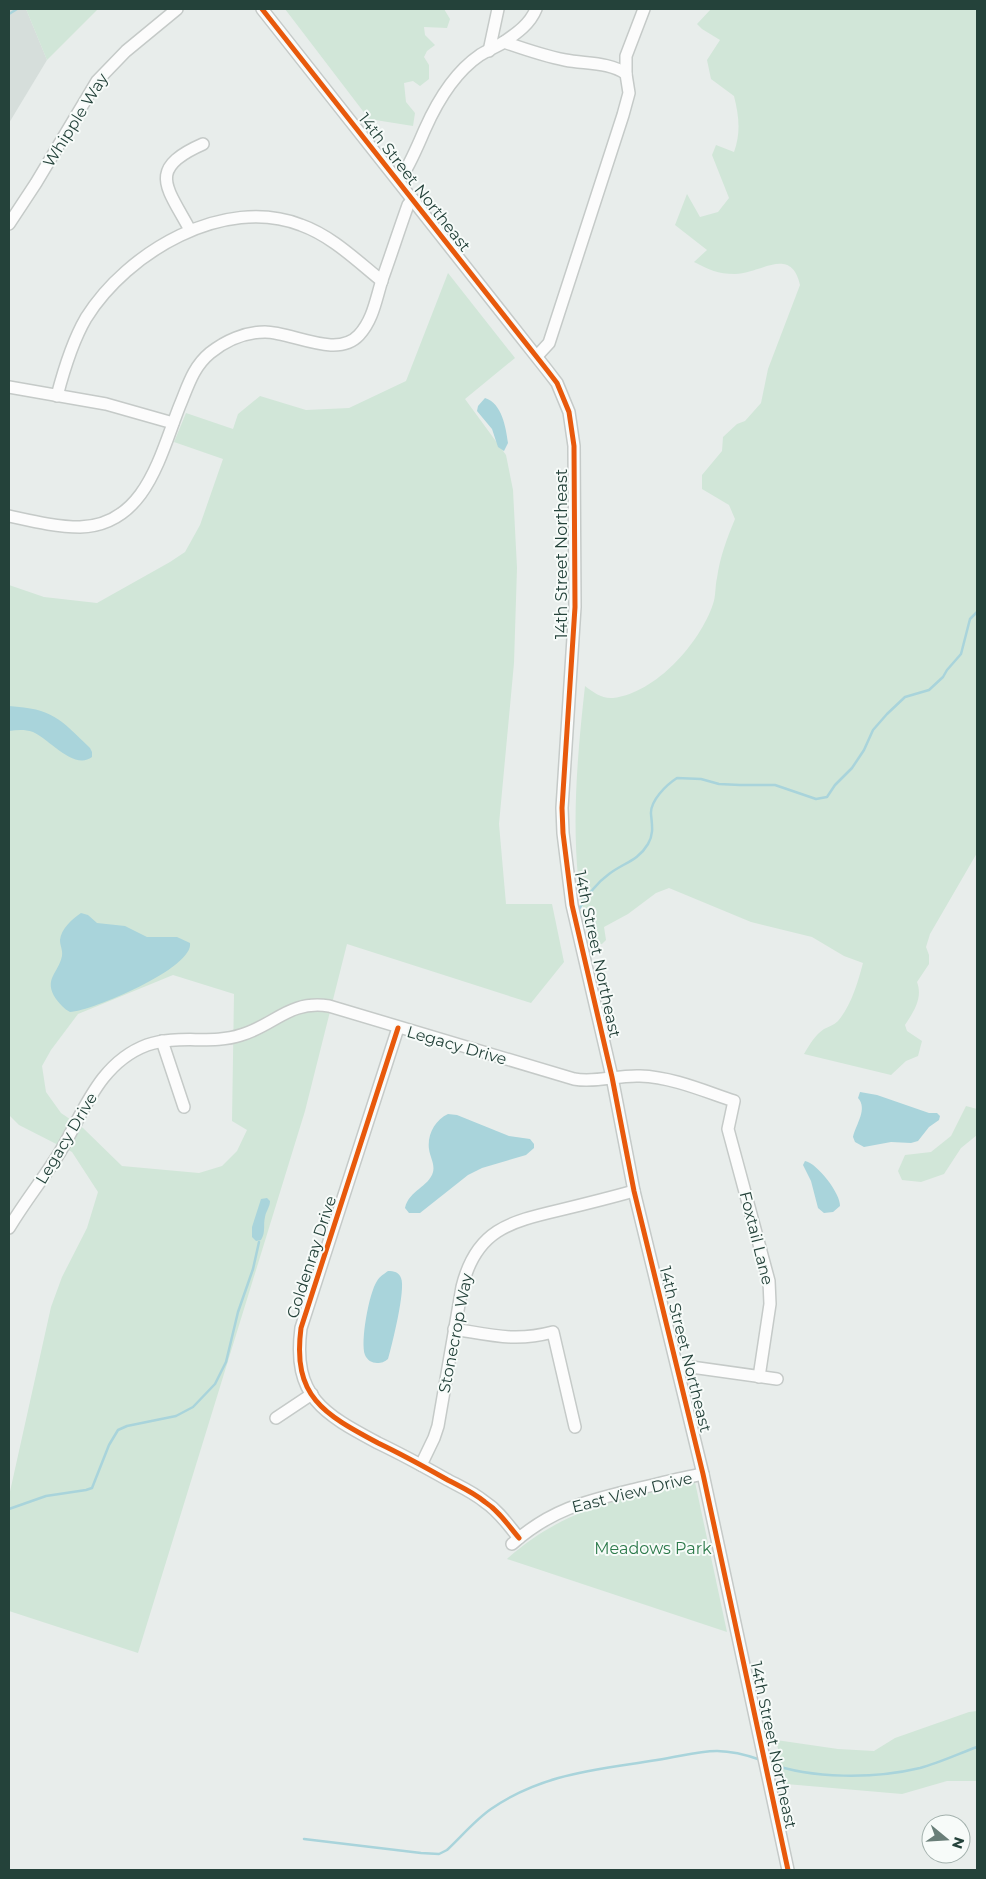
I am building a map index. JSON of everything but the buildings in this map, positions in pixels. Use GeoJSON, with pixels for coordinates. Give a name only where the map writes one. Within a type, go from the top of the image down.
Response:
{"type":"FeatureCollection","features":[{"type":"Feature","properties":{"kind":"street","name":"Whipple Way"},"geometry":{"type":"LineString","coordinates":[[9,224],[36,183],[97,81],[126,51],[177,9]]}},
{"type":"Feature","properties":{"kind":"street","name":"14th Street Northeast"},"geometry":{"type":"LineString","coordinates":[[262,9],[557,382],[569,412],[574,446],[575,607],[563,799],[563,833],[572,906],[612,1077],[634,1191],[703,1474],[788,1870]]}},
{"type":"Feature","properties":{"kind":"street"},"geometry":{"type":"LineString","coordinates":[[489,51],[498,9]]}},
{"type":"Feature","properties":{"kind":"street"},"geometry":{"type":"LineString","coordinates":[[399,181],[414,157],[425,127],[458,74],[480,56],[522,29],[533,16],[536,9]]}},
{"type":"Feature","properties":{"kind":"street"},"geometry":{"type":"LineString","coordinates":[[537,356],[549,343],[624,114],[629,93],[626,56],[644,9]]}},
{"type":"Feature","properties":{"kind":"street"},"geometry":{"type":"LineString","coordinates":[[504,42],[532,52],[566,60],[617,68],[626,74]]}},
{"type":"Feature","properties":{"kind":"street"},"geometry":{"type":"LineString","coordinates":[[190,230],[168,189],[165,175],[172,163],[185,152],[203,144]]}},
{"type":"Feature","properties":{"kind":"street"},"geometry":{"type":"LineString","coordinates":[[9,516],[50,524],[81,527],[94,525],[117,517],[132,506],[153,475],[189,382],[199,364],[221,345],[238,337],[267,332],[335,346],[347,343],[358,337],[370,319],[408,205],[413,199]]}},
{"type":"Feature","properties":{"kind":"street"},"geometry":{"type":"LineString","coordinates":[[57,396],[76,337],[100,299],[138,262],[161,246],[190,230],[236,217],[278,219],[299,224],[320,233],[382,281]]}},
{"type":"Feature","properties":{"kind":"street"},"geometry":{"type":"LineString","coordinates":[[9,387],[129,410],[173,423]]}},
{"type":"Feature","properties":{"kind":"street","name":"Legacy Drive"},"geometry":{"type":"LineString","coordinates":[[9,1228],[12,1215],[61,1151],[90,1096],[105,1074],[135,1051],[162,1041],[173,1039],[231,1038],[248,1032],[297,1007],[319,1005],[340,1009],[398,1028],[574,1079],[592,1081],[637,1075],[658,1078],[734,1101]]}},
{"type":"Feature","properties":{"kind":"street","name":"Goldenray Drive"},"geometry":{"type":"LineString","coordinates":[[398,1028],[301,1328],[299,1346],[300,1365],[312,1394],[332,1417],[485,1501],[502,1517],[515,1541]]}},
{"type":"Feature","properties":{"kind":"street"},"geometry":{"type":"LineString","coordinates":[[162,1041],[184,1107]]}},
{"type":"Feature","properties":{"kind":"street","name":"Foxtail Lane"},"geometry":{"type":"LineString","coordinates":[[734,1101],[728,1129],[770,1281],[770,1304],[759,1376]]}},
{"type":"Feature","properties":{"kind":"street","name":"Stonecrop Way"},"geometry":{"type":"LineString","coordinates":[[421,1465],[438,1426],[462,1287],[471,1260],[483,1244],[496,1231],[521,1219],[634,1191]]}},
{"type":"Feature","properties":{"kind":"street"},"geometry":{"type":"LineString","coordinates":[[454,1329],[520,1338],[553,1332],[575,1427]]}},
{"type":"Feature","properties":{"kind":"street"},"geometry":{"type":"LineString","coordinates":[[677,1365],[777,1379]]}},
{"type":"Feature","properties":{"kind":"street"},"geometry":{"type":"LineString","coordinates":[[276,1418],[312,1394]]}},
{"type":"Feature","properties":{"kind":"street","name":"East View Drive"},"geometry":{"type":"LineString","coordinates":[[515,1541],[537,1524],[566,1508],[703,1474]]}},
{"type":"Feature","properties":{"kind":"shaded area"},"geometry":{"type":"Polygon","coordinates":[[[9,9],[26,9],[47,60],[9,123],[9,9]]]}},
{"type":"Feature","properties":{"kind":"green space"},"geometry":{"type":"Polygon","coordinates":[[[26,9],[98,9],[47,60],[26,9]]]}},
{"type":"Feature","properties":{"kind":"green space"},"geometry":{"type":"Polygon","coordinates":[[[285,9],[444,9],[450,19],[447,28],[424,27],[425,35],[435,45],[427,51],[424,57],[429,65],[429,79],[420,86],[413,81],[404,83],[406,102],[415,113],[413,126],[369,119],[285,9]]]}},
{"type":"Feature","properties":{"kind":"green space"},"geometry":{"type":"Polygon","coordinates":[[[711,9],[977,9],[977,853],[930,934],[926,947],[929,955],[929,964],[917,982],[919,988],[918,999],[905,1025],[907,1031],[922,1041],[918,1056],[906,1061],[891,1075],[804,1054],[818,1034],[833,1025],[843,1015],[854,994],[863,963],[844,956],[812,937],[751,922],[669,888],[656,893],[628,914],[604,927],[606,940],[602,944],[591,945],[580,894],[576,853],[576,805],[578,758],[585,686],[598,695],[609,698],[629,694],[645,687],[674,664],[687,650],[707,619],[714,601],[722,555],[735,519],[729,505],[702,489],[702,475],[722,451],[723,437],[737,424],[745,421],[761,403],[768,369],[800,285],[796,273],[790,266],[782,264],[774,264],[745,273],[729,274],[718,272],[694,262],[707,250],[675,225],[687,194],[700,217],[718,212],[729,198],[712,155],[716,145],[734,152],[738,138],[738,117],[734,96],[711,79],[707,60],[720,40],[697,24],[711,9]]]}},
{"type":"Feature","properties":{"kind":"green space"},"geometry":{"type":"Polygon","coordinates":[[[448,273],[515,358],[465,399],[506,455],[513,490],[517,568],[514,663],[499,824],[506,904],[552,904],[564,962],[531,1003],[347,944],[305,1111],[138,1653],[9,1611],[9,1496],[51,1307],[62,1277],[87,1228],[98,1192],[72,1152],[19,1125],[9,1115],[9,585],[44,597],[97,603],[185,552],[200,525],[223,459],[174,442],[186,413],[233,429],[238,414],[260,396],[306,410],[349,408],[406,381],[448,273]],[[173,975],[78,1014],[51,1050],[42,1066],[46,1092],[61,1113],[83,1128],[122,1166],[199,1173],[222,1166],[237,1151],[247,1130],[232,1121],[234,994],[173,975]]]}},
{"type":"Feature","properties":{"kind":"green space"},"geometry":{"type":"Polygon","coordinates":[[[966,1106],[977,1109],[977,1135],[961,1148],[944,1174],[921,1182],[902,1180],[898,1171],[905,1155],[931,1152],[951,1136],[966,1106]]]}},
{"type":"Feature","properties":{"kind":"green space","name":"Meadows Park"},"geometry":{"type":"Polygon","coordinates":[[[695,1482],[727,1632],[507,1559],[550,1527],[572,1516],[618,1500],[695,1482]]]}},
{"type":"Feature","properties":{"kind":"green space"},"geometry":{"type":"Polygon","coordinates":[[[977,1711],[977,1781],[947,1781],[902,1794],[786,1784],[776,1740],[838,1749],[874,1751],[895,1738],[969,1712],[977,1711]]]}},
{"type":"Feature","properties":{"kind":"water"},"geometry":{"type":"Polygon","coordinates":[[[485,398],[495,405],[502,417],[508,443],[504,451],[498,447],[492,429],[477,411],[478,406],[485,398]]]}},
{"type":"Feature","properties":{"kind":"water"},"geometry":{"type":"Polygon","coordinates":[[[9,706],[24,707],[54,717],[90,748],[92,757],[85,760],[77,760],[61,752],[33,732],[24,730],[9,731],[9,706]]]}},
{"type":"Feature","properties":{"kind":"water"},"geometry":{"type":"Polygon","coordinates":[[[81,913],[88,915],[97,923],[125,926],[147,937],[177,937],[190,943],[187,953],[160,976],[99,1004],[70,1012],[56,999],[52,992],[51,981],[62,956],[60,940],[62,932],[81,913]]]}},
{"type":"Feature","properties":{"kind":"water"},"geometry":{"type":"Polygon","coordinates":[[[860,1092],[877,1095],[929,1113],[937,1113],[940,1116],[939,1120],[929,1127],[918,1141],[911,1143],[891,1142],[864,1147],[855,1142],[853,1137],[862,1112],[861,1102],[858,1098],[860,1092]]]}},
{"type":"Feature","properties":{"kind":"water"},"geometry":{"type":"Polygon","coordinates":[[[448,1114],[457,1115],[509,1136],[530,1139],[534,1144],[534,1148],[526,1155],[482,1168],[468,1175],[420,1213],[409,1213],[405,1208],[407,1202],[428,1181],[433,1172],[429,1138],[439,1120],[448,1114]]]}},
{"type":"Feature","properties":{"kind":"water"},"geometry":{"type":"Polygon","coordinates":[[[805,1161],[822,1173],[837,1194],[840,1206],[833,1212],[824,1213],[818,1208],[811,1181],[803,1165],[805,1161]]]}},
{"type":"Feature","properties":{"kind":"water"},"geometry":{"type":"Polygon","coordinates":[[[267,1198],[270,1203],[265,1217],[263,1234],[261,1240],[256,1241],[252,1237],[252,1227],[261,1199],[267,1198]]]}},
{"type":"Feature","properties":{"kind":"water"},"geometry":{"type":"Polygon","coordinates":[[[388,1271],[399,1274],[402,1293],[388,1359],[382,1363],[375,1363],[368,1360],[365,1355],[364,1329],[374,1287],[379,1278],[388,1271]]]}},
{"type":"Feature","properties":{"kind":"waterway"},"geometry":{"type":"LineString","coordinates":[[9,14],[17,9]]}},
{"type":"Feature","properties":{"kind":"waterway"},"geometry":{"type":"LineString","coordinates":[[577,912],[599,882],[644,850],[651,837],[651,809],[653,804],[664,789],[677,778],[701,779],[719,784],[775,785],[816,799],[827,797],[835,785],[852,768],[864,750],[873,730],[887,714],[905,697],[929,690],[943,677],[961,654],[970,619],[977,612]]}},
{"type":"Feature","properties":{"kind":"waterway"},"geometry":{"type":"LineString","coordinates":[[9,1509],[46,1496],[92,1488],[109,1445],[118,1430],[127,1426],[176,1416],[193,1407],[215,1384],[226,1362],[238,1312],[253,1269],[259,1242]]}},
{"type":"Feature","properties":{"kind":"waterway"},"geometry":{"type":"LineString","coordinates":[[768,1763],[823,1775],[883,1774],[927,1766],[977,1747]]}},
{"type":"Feature","properties":{"kind":"waterway"},"geometry":{"type":"LineString","coordinates":[[304,1839],[439,1854],[447,1850],[491,1809],[511,1797],[551,1780],[592,1770],[708,1751],[732,1752],[761,1760]]}},
{"type":"Feature","properties":{"kind":"cycle path"},"geometry":{"type":"LineString","coordinates":[[262,9],[557,383],[569,412],[574,446],[575,607],[562,808],[563,833],[572,905],[612,1077],[634,1191],[703,1474],[788,1870]]}},
{"type":"Feature","properties":{"kind":"cycle path"},"geometry":{"type":"LineString","coordinates":[[398,1028],[301,1328],[300,1352],[302,1371],[307,1387],[328,1412],[359,1433],[476,1495],[495,1510],[519,1538]]}}]}
